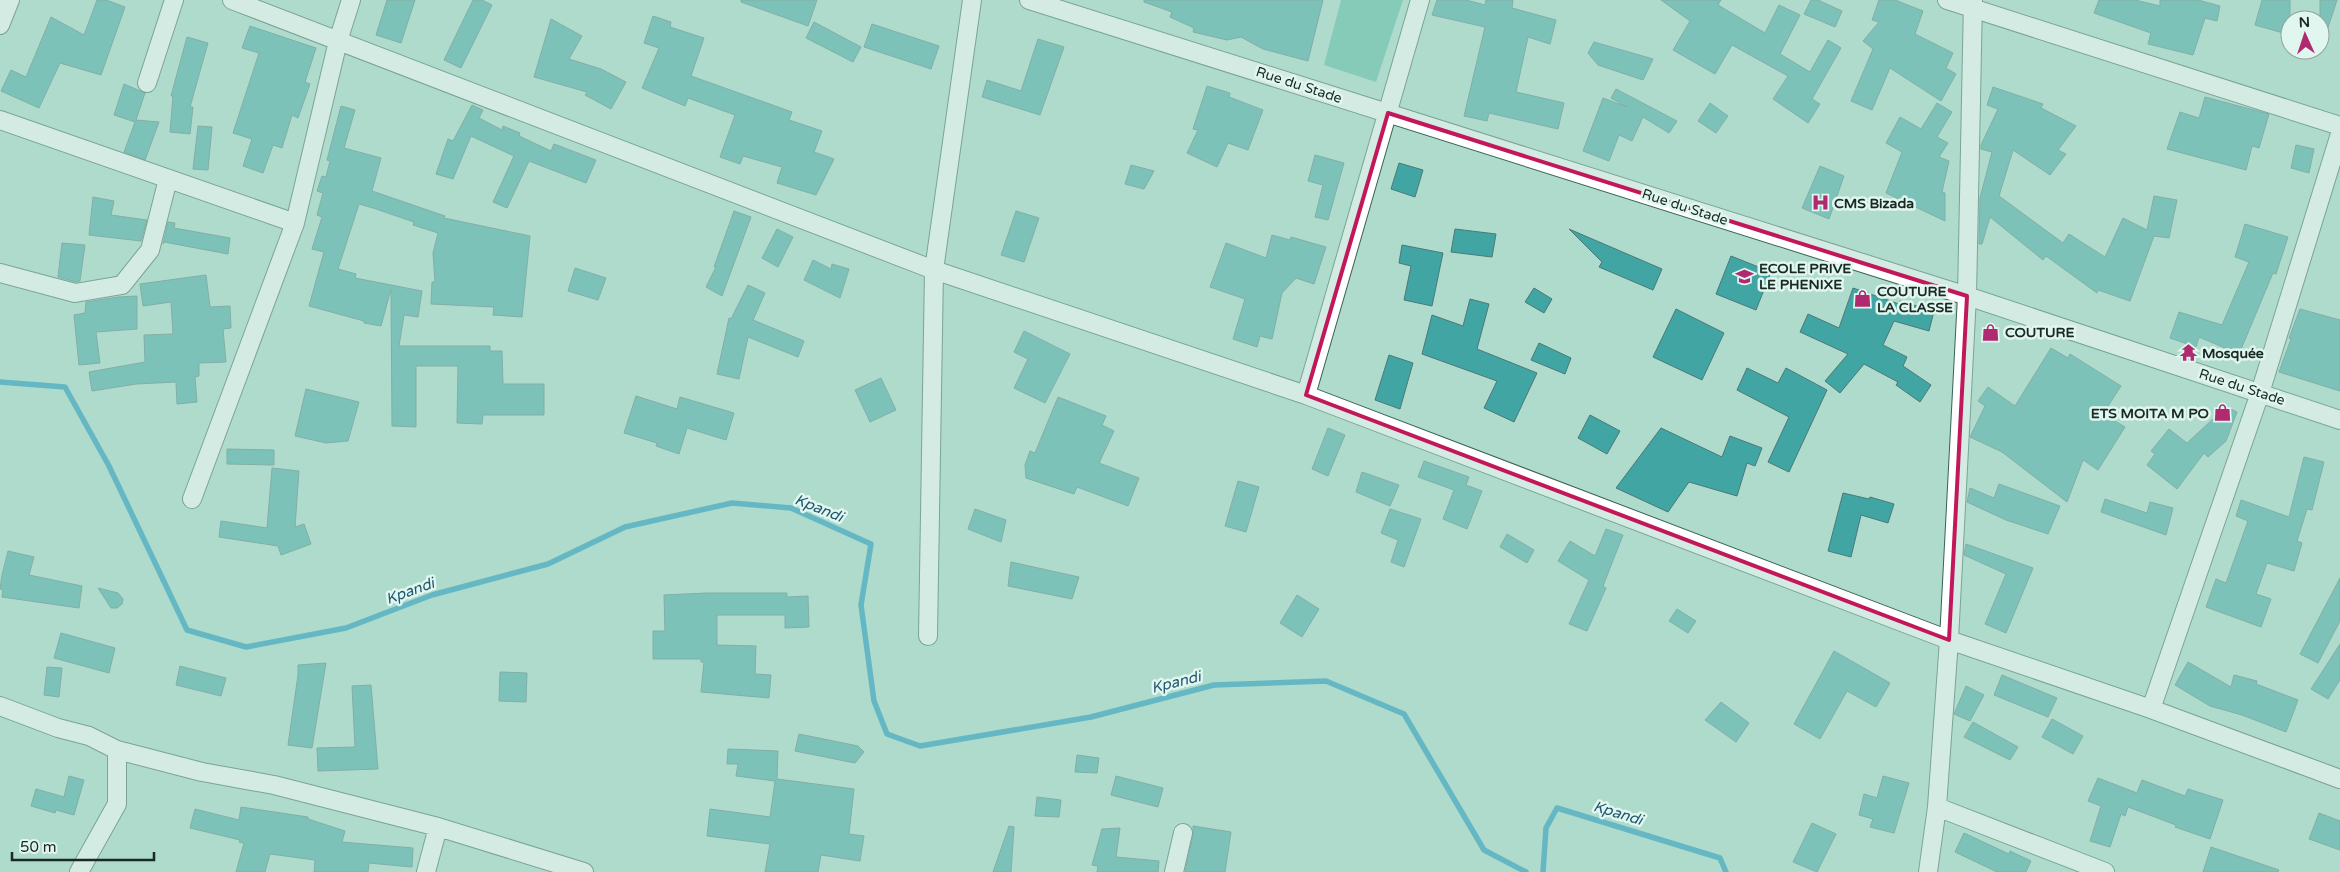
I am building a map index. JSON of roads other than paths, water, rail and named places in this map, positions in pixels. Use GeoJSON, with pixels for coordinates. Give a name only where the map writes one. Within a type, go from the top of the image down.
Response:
{"type":"FeatureCollection","features":[{"type":"Feature","properties":{"kind":"street"},"geometry":{"type":"LineString","coordinates":[[0,26],[10,0]]}},
{"type":"Feature","properties":{"kind":"street"},"geometry":{"type":"LineString","coordinates":[[147,83],[174,0]]}},
{"type":"Feature","properties":{"kind":"street"},"geometry":{"type":"LineString","coordinates":[[232,0],[934,270],[1306,396],[1949,640],[2152,709],[2340,778]]}},
{"type":"Feature","properties":{"kind":"street"},"geometry":{"type":"LineString","coordinates":[[192,499],[295,223],[338,41],[351,0]]}},
{"type":"Feature","properties":{"kind":"street"},"geometry":{"type":"LineString","coordinates":[[928,636],[934,270],[972,0]]}},
{"type":"Feature","properties":{"kind":"street","name":"Rue du Stade"},"geometry":{"type":"LineString","coordinates":[[1029,0],[1967,296],[2340,420]]}},
{"type":"Feature","properties":{"kind":"street"},"geometry":{"type":"LineString","coordinates":[[1306,396],[1420,0]]}},
{"type":"Feature","properties":{"kind":"street"},"geometry":{"type":"LineString","coordinates":[[1947,0],[1973,4],[2340,126]]}},
{"type":"Feature","properties":{"kind":"street"},"geometry":{"type":"LineString","coordinates":[[1928,872],[1937,806],[1949,640],[1967,296],[1973,4]]}},
{"type":"Feature","properties":{"kind":"street"},"geometry":{"type":"LineString","coordinates":[[0,120],[295,223]]}},
{"type":"Feature","properties":{"kind":"street"},"geometry":{"type":"LineString","coordinates":[[2152,709],[2260,394],[2340,134]]}},
{"type":"Feature","properties":{"kind":"street"},"geometry":{"type":"LineString","coordinates":[[0,273],[75,293],[122,285],[150,250],[168,179]]}},
{"type":"Feature","properties":{"kind":"street"},"geometry":{"type":"LineString","coordinates":[[0,706],[58,728],[89,736],[117,750],[202,772],[274,785],[438,827],[584,872]]}},
{"type":"Feature","properties":{"kind":"street"},"geometry":{"type":"LineString","coordinates":[[79,872],[117,804],[117,750]]}},
{"type":"Feature","properties":{"kind":"street"},"geometry":{"type":"LineString","coordinates":[[1937,806],[2105,872]]}},
{"type":"Feature","properties":{"kind":"street"},"geometry":{"type":"LineString","coordinates":[[426,872],[438,827]]}},
{"type":"Feature","properties":{"kind":"street"},"geometry":{"type":"LineString","coordinates":[[1174,872],[1183,833]]}},
{"type":"Feature","properties":{"kind":"waterway","name":"Kpandi"},"geometry":{"type":"LineString","coordinates":[[0,382],[65,387],[109,466],[187,630],[246,647],[346,628],[432,595],[548,564],[625,527],[732,503],[791,508],[871,544],[861,605],[874,701],[887,734],[920,746],[1091,717],[1214,685],[1326,681],[1404,714],[1484,850],[1526,872]]}},
{"type":"Feature","properties":{"kind":"waterway","name":"Kpandi"},"geometry":{"type":"LineString","coordinates":[[1543,872],[1546,828],[1557,808],[1720,858],[1726,872]]}},
{"type":"Feature","properties":{"kind":"place","name":"CMS Bizada"},"geometry":{"type":"Point","coordinates":[1820,203]}},
{"type":"Feature","properties":{"kind":"place","name":"ECOLE PRIVE LE PHENIXE"},"geometry":{"type":"Point","coordinates":[1745,276]}},
{"type":"Feature","properties":{"kind":"place","name":"COUTURE LA CLASSE"},"geometry":{"type":"Point","coordinates":[1863,299]}},
{"type":"Feature","properties":{"kind":"place","name":"COUTURE"},"geometry":{"type":"Point","coordinates":[1991,332]}},
{"type":"Feature","properties":{"kind":"place","name":"Mosquée"},"geometry":{"type":"Point","coordinates":[2188,353]}},
{"type":"Feature","properties":{"kind":"place","name":"ETS MOITA M PO"},"geometry":{"type":"Point","coordinates":[2223,413]}}]}
